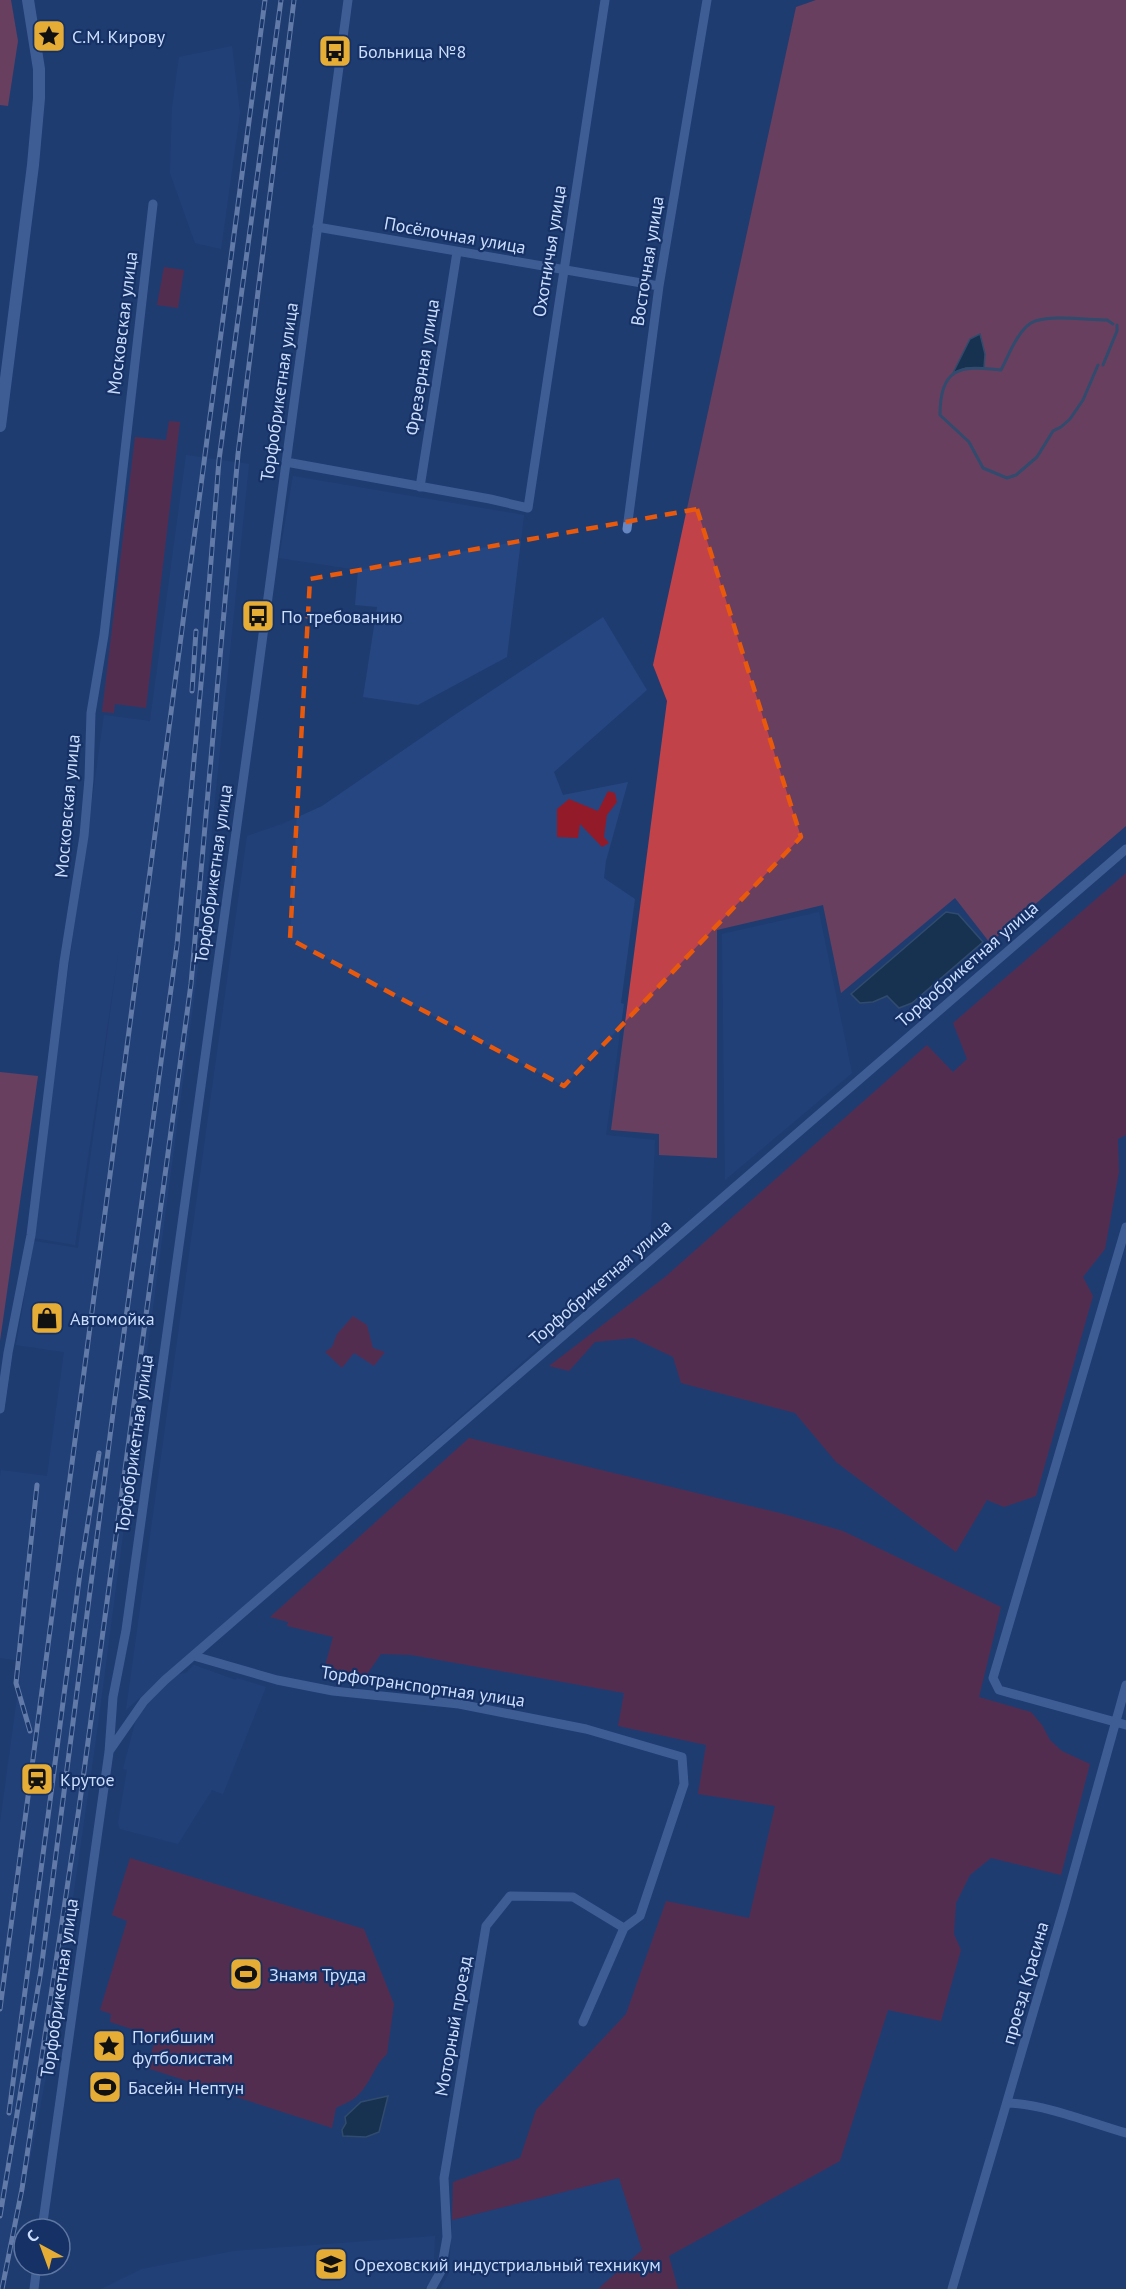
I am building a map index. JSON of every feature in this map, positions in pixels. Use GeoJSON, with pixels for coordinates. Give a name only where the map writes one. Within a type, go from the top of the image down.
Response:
{"type":"FeatureCollection","features":[{"type":"Feature","properties":{"kind":"street"},"geometry":{"type":"LineString","coordinates":[[0,426],[33,165],[39,98],[39,69],[28,0]]}},
{"type":"Feature","properties":{"kind":"street","name":"Торфобрикетная улица"},"geometry":{"type":"LineString","coordinates":[[44,2217],[109,1752],[113,1696],[126,1630],[348,0]]}},
{"type":"Feature","properties":{"kind":"street","name":"Охотничья улица"},"geometry":{"type":"LineString","coordinates":[[420,487],[528,508],[605,0]]}},
{"type":"Feature","properties":{"kind":"street","name":"Восточная улица"},"geometry":{"type":"LineString","coordinates":[[627,529],[659,286],[707,0]]}},
{"type":"Feature","properties":{"kind":"street","name":"Московская улица"},"geometry":{"type":"LineString","coordinates":[[0,1409],[8,1353],[31,1235],[64,962],[84,836],[89,780],[91,713],[104,635],[153,204]]}},
{"type":"Feature","properties":{"kind":"street","name":"Посёлочная улица"},"geometry":{"type":"LineString","coordinates":[[317,227],[659,286]]}},
{"type":"Feature","properties":{"kind":"street","name":"Фрезерная улица"},"geometry":{"type":"LineString","coordinates":[[420,487],[457,252]]}},
{"type":"Feature","properties":{"kind":"street"},"geometry":{"type":"LineString","coordinates":[[286,462],[420,487]]}},
{"type":"Feature","properties":{"kind":"street","name":"Торфобрикетная улица"},"geometry":{"type":"LineString","coordinates":[[109,1752],[144,1701],[194,1656],[1126,849]]}},
{"type":"Feature","properties":{"kind":"street"},"geometry":{"type":"LineString","coordinates":[[1126,1227],[993,1678],[999,1690],[1126,1725]]}},
{"type":"Feature","properties":{"kind":"street","name":"Торфотранспортная улица"},"geometry":{"type":"LineString","coordinates":[[194,1656],[277,1680],[333,1690],[459,1704],[574,1727],[682,1757],[684,1784],[640,1916],[624,1928],[583,2022]]}},
{"type":"Feature","properties":{"kind":"street","name":"проезд Красина"},"geometry":{"type":"LineString","coordinates":[[952,2289],[1008,2103],[1126,1685]]}},
{"type":"Feature","properties":{"kind":"street","name":"Моторный проезд"},"geometry":{"type":"LineString","coordinates":[[431,2289],[441,2271],[447,2237],[444,2178],[486,1926],[510,1896],[573,1897],[624,1928]]}},
{"type":"Feature","properties":{"kind":"street"},"geometry":{"type":"LineString","coordinates":[[1008,2103],[1044,2108],[1126,2133]]}},
{"type":"Feature","properties":{"kind":"highlighted area"},"geometry":{"type":"Polygon","coordinates":[[[697,509],[801,837],[564,1086],[290,939],[310,579],[697,509]]]}},
{"type":"Feature","properties":{"kind":"shaded area"},"geometry":{"type":"Polygon","coordinates":[[[0,0],[11,0],[18,41],[8,106],[0,105],[0,0]]]}},
{"type":"Feature","properties":{"kind":"shaded area"},"geometry":{"type":"Polygon","coordinates":[[[816,0],[1126,0],[1126,826],[990,943],[955,898],[841,993],[823,905],[717,930],[717,1158],[659,1155],[659,1134],[611,1130],[667,701],[653,665],[796,7],[816,0]]]}},
{"type":"Feature","properties":{"kind":"shaded area"},"geometry":{"type":"Polygon","coordinates":[[[232,46],[240,113],[221,249],[195,243],[170,173],[172,108],[179,57],[232,46]]]}},
{"type":"Feature","properties":{"kind":"shaded area"},"geometry":{"type":"Polygon","coordinates":[[[164,267],[184,270],[178,308],[157,305],[164,267]]]}},
{"type":"Feature","properties":{"kind":"shaded area"},"geometry":{"type":"Polygon","coordinates":[[[980,334],[985,354],[984,368],[966,368],[953,373],[970,339],[980,334]]]}},
{"type":"Feature","properties":{"kind":"shaded area"},"geometry":{"type":"Polygon","coordinates":[[[169,421],[180,422],[146,708],[115,704],[114,713],[102,712],[135,437],[166,440],[169,421]]]}},
{"type":"Feature","properties":{"kind":"shaded area"},"geometry":{"type":"Polygon","coordinates":[[[186,455],[249,464],[198,967],[96,1739],[50,2056],[19,2217],[12,2217],[12,2253],[5,2289],[0,2289],[0,1823],[22,1661],[0,1658],[0,1477],[1,1470],[47,1476],[64,1352],[16,1345],[34,1241],[78,1248],[119,948],[75,1245],[34,1238],[59,1036],[104,715],[150,721],[186,455]]]}},
{"type":"Feature","properties":{"kind":"shaded area"},"geometry":{"type":"Polygon","coordinates":[[[293,476],[524,515],[507,657],[418,705],[363,697],[377,607],[355,605],[358,570],[279,558],[293,476]]]}},
{"type":"Feature","properties":{"kind":"shaded area"},"geometry":{"type":"Polygon","coordinates":[[[603,617],[647,690],[554,772],[563,795],[628,782],[606,861],[604,878],[635,899],[621,1003],[624,1004],[606,1135],[655,1140],[650,1250],[126,1710],[247,836],[282,824],[322,806],[603,617]]]}},
{"type":"Feature","properties":{"kind":"shaded area"},"geometry":{"type":"Polygon","coordinates":[[[608,791],[615,793],[617,802],[607,815],[604,837],[609,843],[602,847],[580,824],[578,838],[557,837],[557,809],[569,799],[598,811],[608,791]]]}},
{"type":"Feature","properties":{"kind":"shaded area"},"geometry":{"type":"Polygon","coordinates":[[[1126,873],[1126,1135],[1118,1139],[1119,1172],[1105,1249],[1083,1277],[1093,1296],[1036,1496],[1004,1507],[987,1500],[956,1552],[836,1462],[795,1413],[681,1383],[673,1357],[633,1338],[595,1342],[569,1371],[549,1366],[665,1277],[927,1045],[953,1072],[967,1059],[953,1023],[1126,873]]]}},
{"type":"Feature","properties":{"kind":"shaded area"},"geometry":{"type":"Polygon","coordinates":[[[819,912],[852,1073],[725,1180],[722,934],[819,912]]]}},
{"type":"Feature","properties":{"kind":"shaded area"},"geometry":{"type":"Polygon","coordinates":[[[946,912],[958,914],[983,942],[912,1003],[899,1008],[887,996],[873,1002],[860,1003],[851,994],[946,912]]]}},
{"type":"Feature","properties":{"kind":"shaded area"},"geometry":{"type":"Polygon","coordinates":[[[0,1072],[38,1076],[0,1341],[0,1072]]]}},
{"type":"Feature","properties":{"kind":"shaded area"},"geometry":{"type":"Polygon","coordinates":[[[353,1316],[367,1325],[373,1348],[385,1352],[374,1366],[354,1353],[342,1368],[325,1352],[332,1347],[337,1334],[353,1316]]]}},
{"type":"Feature","properties":{"kind":"shaded area"},"geometry":{"type":"Polygon","coordinates":[[[469,1438],[780,1513],[843,1531],[1001,1607],[979,1697],[1031,1712],[1042,1725],[1050,1740],[1062,1751],[1090,1764],[1061,1875],[991,1858],[970,1875],[956,1903],[954,1934],[961,1950],[941,2021],[888,2010],[840,2161],[669,2256],[678,2289],[598,2289],[642,2250],[619,2178],[452,2220],[453,2182],[520,2158],[536,2110],[626,2014],[666,1901],[749,1918],[775,1806],[698,1794],[706,1745],[618,1726],[624,1693],[411,1655],[381,1654],[361,1683],[322,1677],[333,1637],[287,1626],[288,1622],[270,1617],[469,1438]]]}},
{"type":"Feature","properties":{"kind":"shaded area"},"geometry":{"type":"Polygon","coordinates":[[[194,1665],[236,1680],[237,1678],[266,1687],[223,1794],[212,1790],[178,1844],[120,1829],[118,1823],[127,1770],[123,1769],[136,1719],[141,1710],[178,1674],[186,1673],[194,1665]]]}},
{"type":"Feature","properties":{"kind":"shaded area","name":"Знамя Труда"},"geometry":{"type":"Polygon","coordinates":[[[130,1858],[364,1929],[394,2004],[387,2054],[358,2095],[336,2108],[332,2128],[147,2068],[156,2037],[110,2022],[111,2014],[100,2010],[127,1921],[112,1915],[130,1858]]]}},
{"type":"Feature","properties":{"kind":"shaded area"},"geometry":{"type":"Polygon","coordinates":[[[388,2096],[379,2132],[366,2137],[343,2136],[345,2117],[361,2102],[388,2096]]]}},
{"type":"Feature","properties":{"kind":"shaded area"},"geometry":{"type":"Polygon","coordinates":[[[619,2178],[642,2250],[598,2289],[440,2289],[449,2273],[452,2220],[619,2178]]]}},
{"type":"Feature","properties":{"kind":"shaded area","name":"Ореховский индустриальный техникум"},"geometry":{"type":"Polygon","coordinates":[[[435,2236],[433,2278],[425,2289],[101,2289],[142,2269],[234,2251],[435,2236]]]}},
{"type":"Feature","properties":{"kind":"waterway"},"geometry":{"type":"LineString","coordinates":[[1098,365],[1083,400],[1070,419],[1053,431],[1037,457],[1016,475],[1007,478],[983,468],[969,442],[940,415],[941,399],[948,379],[955,373],[974,368],[1001,370],[1017,338],[1031,323],[1038,320],[1068,318],[1107,320],[1113,324]]}},
{"type":"Feature","properties":{"kind":"waterway"},"geometry":{"type":"LineString","coordinates":[[1103,365],[1117,331],[1117,325]]}},
{"type":"Feature","properties":{"kind":"railway"},"geometry":{"type":"LineString","coordinates":[[0,2009],[265,0]]}},
{"type":"Feature","properties":{"kind":"railway"},"geometry":{"type":"LineString","coordinates":[[0,2216],[41,1970],[113,1413],[177,945],[219,460],[281,0]]}},
{"type":"Feature","properties":{"kind":"railway"},"geometry":{"type":"LineString","coordinates":[[2,2289],[22,2189],[79,1808],[191,984],[238,454],[294,0]]}},
{"type":"Feature","properties":{"kind":"railway"},"geometry":{"type":"LineString","coordinates":[[192,691],[196,631]]}},
{"type":"Feature","properties":{"kind":"railway"},"geometry":{"type":"LineString","coordinates":[[9,2113],[80,1573],[99,1453]]}},
{"type":"Feature","properties":{"kind":"railway"},"geometry":{"type":"LineString","coordinates":[[30,1731],[16,1683],[37,1485]]}},
{"type":"Feature","properties":{"kind":"place","name":"С.М. Кирову"},"geometry":{"type":"Point","coordinates":[49,36]}},
{"type":"Feature","properties":{"kind":"place","name":"Больница №8"},"geometry":{"type":"Point","coordinates":[335,51]}},
{"type":"Feature","properties":{"kind":"place","name":"По требованию"},"geometry":{"type":"Point","coordinates":[258,616]}},
{"type":"Feature","properties":{"kind":"place","name":"Автомойка"},"geometry":{"type":"Point","coordinates":[47,1318]}},
{"type":"Feature","properties":{"kind":"place","name":"Крутое"},"geometry":{"type":"Point","coordinates":[37,1779]}},
{"type":"Feature","properties":{"kind":"place","name":"Знамя Труда"},"geometry":{"type":"Point","coordinates":[246,1974]}},
{"type":"Feature","properties":{"kind":"place","name":"Погибшим футболистам"},"geometry":{"type":"Point","coordinates":[109,2046]}},
{"type":"Feature","properties":{"kind":"place","name":"Басейн Нептун"},"geometry":{"type":"Point","coordinates":[105,2087]}},
{"type":"Feature","properties":{"kind":"place","name":"Ореховский индустриальный техникум"},"geometry":{"type":"Point","coordinates":[331,2264]}}]}
